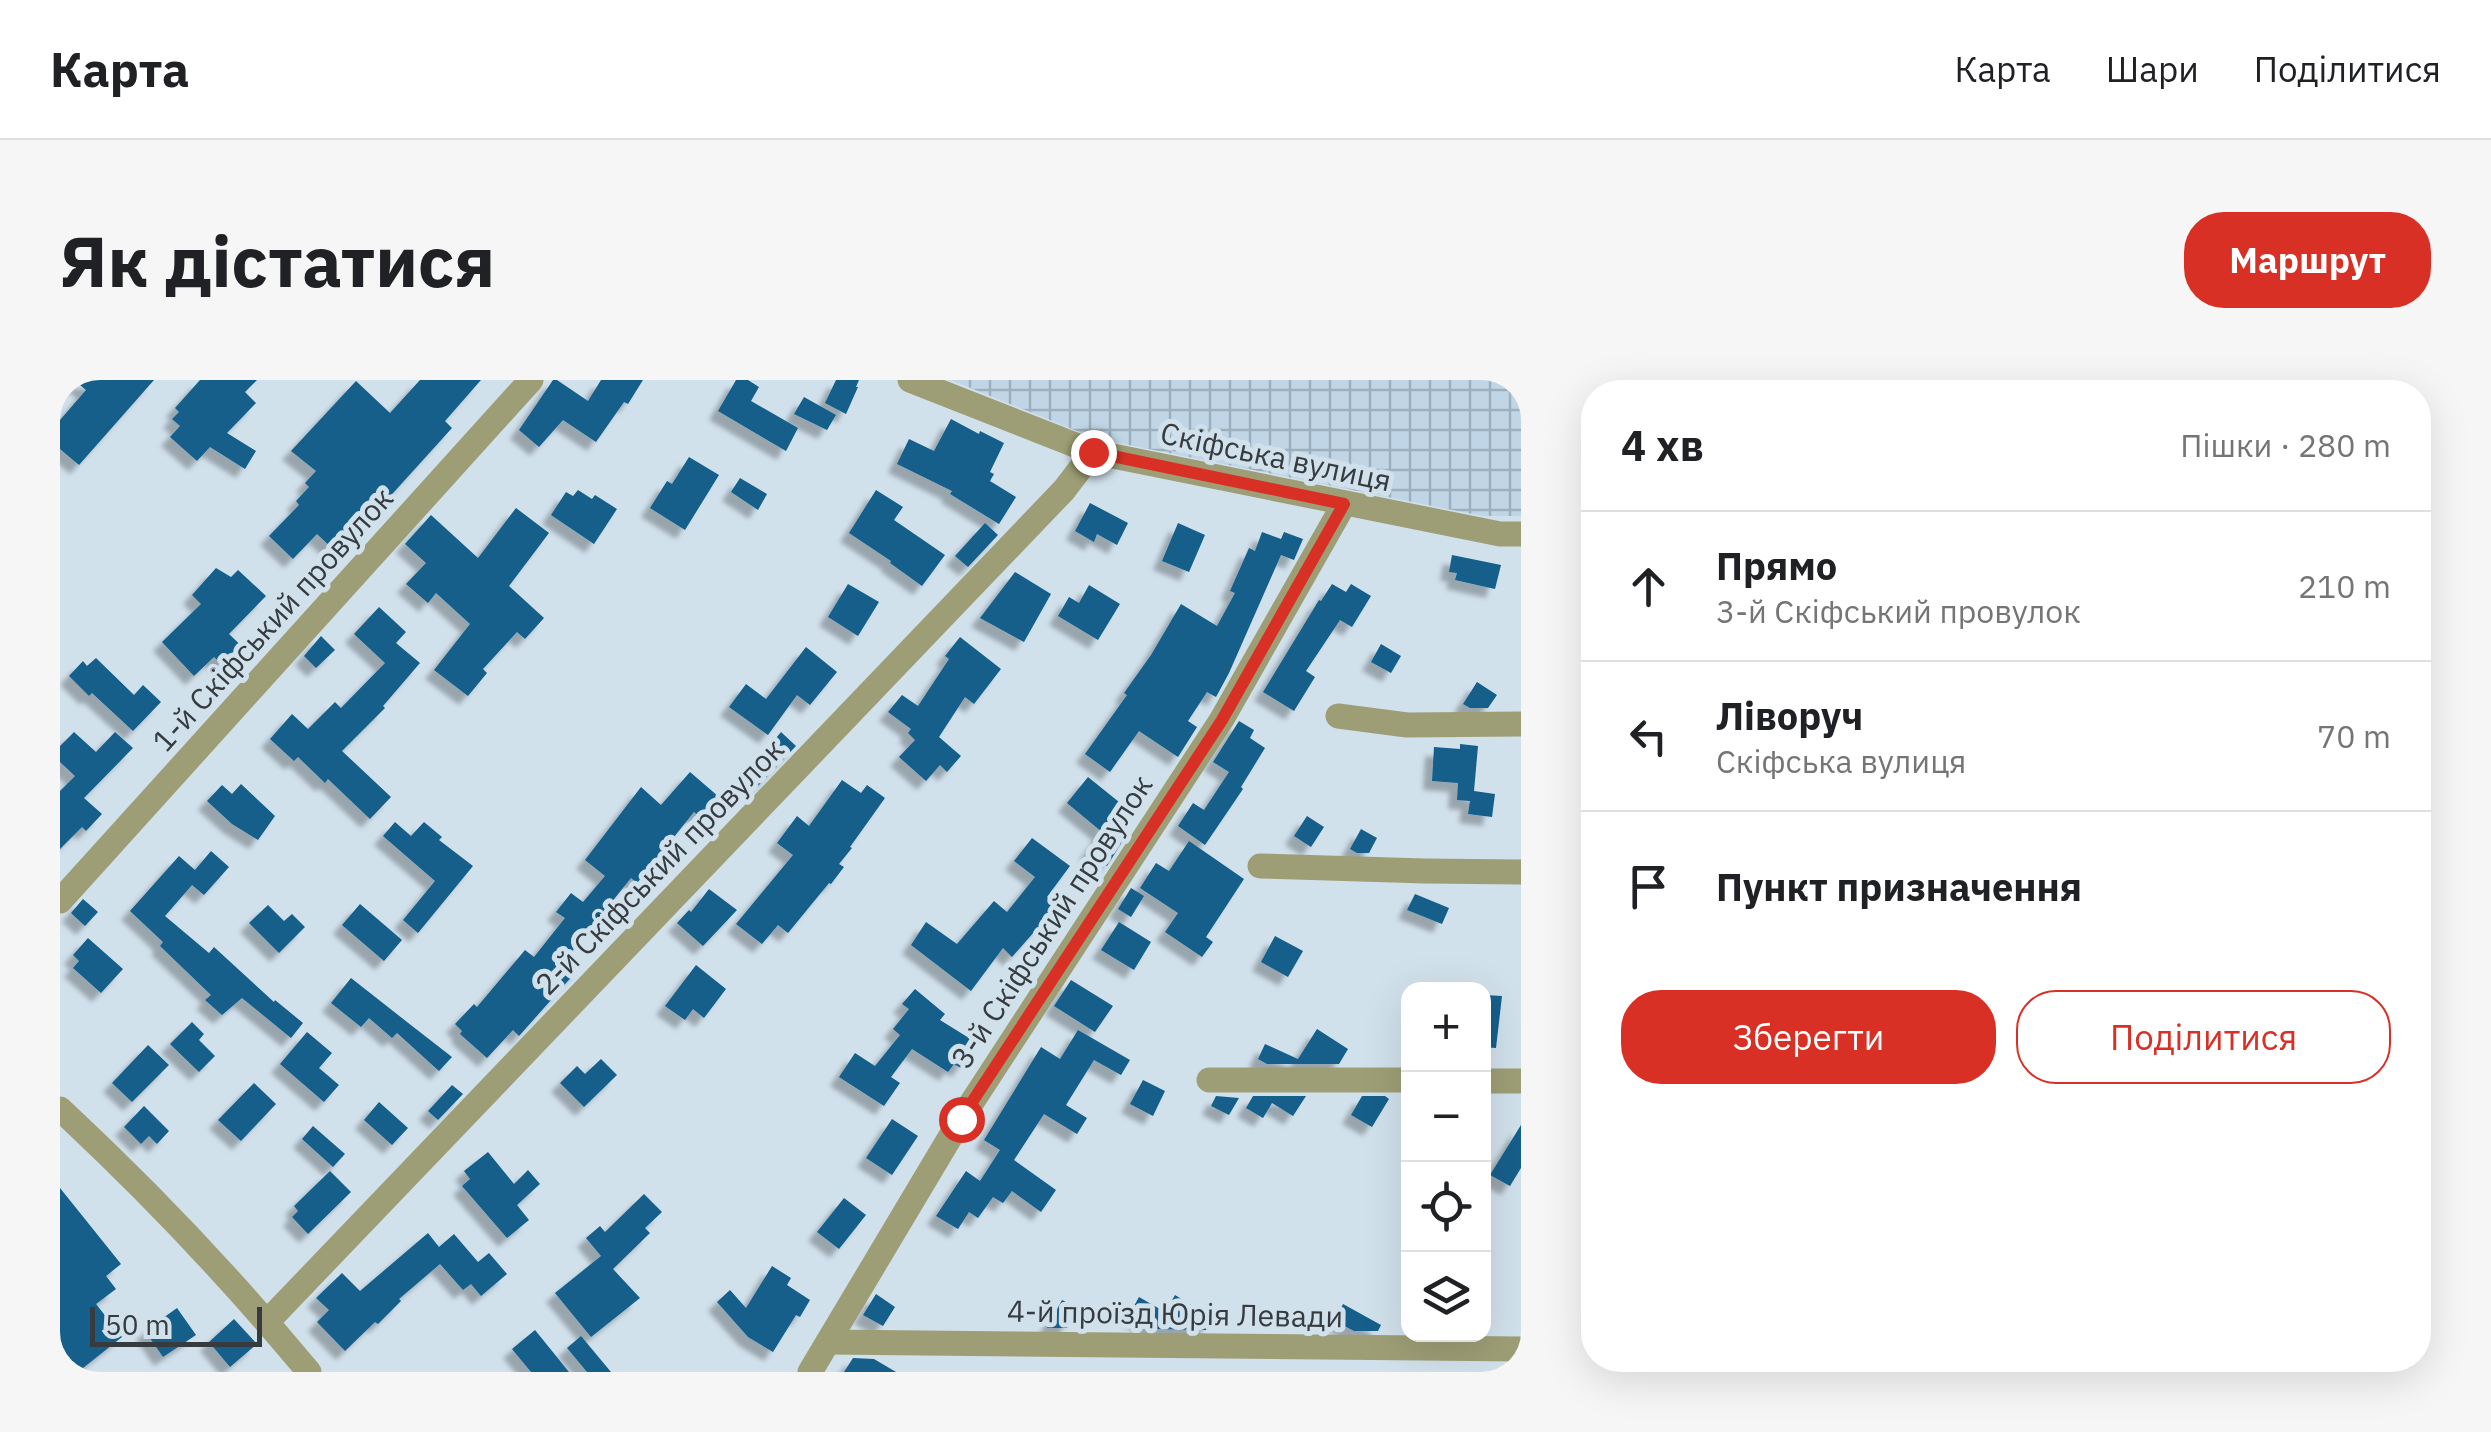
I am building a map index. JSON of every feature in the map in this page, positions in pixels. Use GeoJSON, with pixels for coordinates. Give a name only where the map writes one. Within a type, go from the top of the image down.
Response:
{"type":"FeatureCollection","features":[{"type":"Feature","properties":{"kind":"street","name":"1-й Скіфський провулок"},"geometry":{"type":"LineString","coordinates":[[60,901],[531,380]]}},
{"type":"Feature","properties":{"kind":"street","name":"Скіфська вулиця"},"geometry":{"type":"LineString","coordinates":[[910,380],[1093,452],[1500,534],[1521,534]]}},
{"type":"Feature","properties":{"kind":"street","name":"2-й Скіфський провулок"},"geometry":{"type":"LineString","coordinates":[[268,1322],[1051,504],[1093,452]]}},
{"type":"Feature","properties":{"kind":"street","name":"3-й Скіфський провулок"},"geometry":{"type":"LineString","coordinates":[[810,1372],[961,1119],[1222,720],[1344,504]]}},
{"type":"Feature","properties":{"kind":"street"},"geometry":{"type":"LineString","coordinates":[[1338,716],[1407,724],[1521,724]]}},
{"type":"Feature","properties":{"kind":"street"},"geometry":{"type":"LineString","coordinates":[[1260,866],[1521,872]]}},
{"type":"Feature","properties":{"kind":"street"},"geometry":{"type":"LineString","coordinates":[[1209,1080],[1401,1080]]}},
{"type":"Feature","properties":{"kind":"street"},"geometry":{"type":"LineString","coordinates":[[1491,1080],[1521,1080]]}},
{"type":"Feature","properties":{"kind":"street"},"geometry":{"type":"LineString","coordinates":[[60,1109],[120,1164],[268,1322],[309,1372]]}},
{"type":"Feature","properties":{"kind":"street","name":"4-й проїзд Юрія Левади"},"geometry":{"type":"LineString","coordinates":[[828,1342],[1521,1349]]}},
{"type":"Feature","properties":{"kind":"shaded area"},"geometry":{"type":"Polygon","coordinates":[[[951,380],[1521,380],[1521,516],[1482,516],[1094,438],[951,380]]]}},
{"type":"Feature","properties":{"kind":"building"},"geometry":{"type":"Polygon","coordinates":[[[74,380],[154,380],[79,465],[60,449],[60,420],[86,390],[74,380]]]}},
{"type":"Feature","properties":{"kind":"building"},"geometry":{"type":"Polygon","coordinates":[[[200,380],[257,380],[245,392],[256,403],[227,433],[256,451],[245,469],[210,447],[197,461],[170,437],[180,426],[172,419],[179,412],[175,408],[200,380]]]}},
{"type":"Feature","properties":{"kind":"building"},"geometry":{"type":"Polygon","coordinates":[[[420,380],[481,380],[445,421],[452,428],[365,524],[335,551],[317,534],[293,559],[269,536],[299,505],[296,501],[309,487],[305,483],[316,471],[291,451],[356,381],[390,413],[420,380]]]}},
{"type":"Feature","properties":{"kind":"building"},"geometry":{"type":"Polygon","coordinates":[[[553,380],[588,401],[601,380],[643,380],[596,442],[563,420],[539,447],[519,430],[553,380]]]}},
{"type":"Feature","properties":{"kind":"building"},"geometry":{"type":"Polygon","coordinates":[[[736,380],[748,380],[759,387],[751,401],[798,428],[786,451],[718,411],[736,380]]]}},
{"type":"Feature","properties":{"kind":"building"},"geometry":{"type":"Polygon","coordinates":[[[836,380],[859,380],[846,414],[825,403],[836,380]]]}},
{"type":"Feature","properties":{"kind":"building"},"geometry":{"type":"Polygon","coordinates":[[[804,397],[836,415],[827,430],[794,414],[804,397]]]}},
{"type":"Feature","properties":{"kind":"building"},"geometry":{"type":"Polygon","coordinates":[[[951,419],[1004,443],[990,472],[994,474],[990,481],[1016,497],[999,524],[950,494],[952,491],[897,464],[909,439],[934,451],[951,419]]]}},
{"type":"Feature","properties":{"kind":"building"},"geometry":{"type":"Polygon","coordinates":[[[689,457],[719,475],[685,530],[650,508],[689,457]]]}},
{"type":"Feature","properties":{"kind":"building"},"geometry":{"type":"Polygon","coordinates":[[[740,478],[767,494],[758,510],[731,492],[740,478]]]}},
{"type":"Feature","properties":{"kind":"building"},"geometry":{"type":"Polygon","coordinates":[[[578,490],[617,509],[594,544],[551,515],[566,492],[573,496],[578,490]]]}},
{"type":"Feature","properties":{"kind":"building"},"geometry":{"type":"Polygon","coordinates":[[[876,490],[903,507],[894,520],[945,555],[922,586],[849,533],[876,490]]]}},
{"type":"Feature","properties":{"kind":"building"},"geometry":{"type":"Polygon","coordinates":[[[1090,503],[1128,523],[1117,545],[1097,534],[1094,542],[1075,531],[1090,503]]]}},
{"type":"Feature","properties":{"kind":"building"},"geometry":{"type":"Polygon","coordinates":[[[516,508],[549,533],[509,586],[544,618],[525,639],[517,632],[483,669],[487,673],[468,696],[434,670],[470,624],[436,593],[428,603],[406,584],[426,563],[405,544],[431,515],[478,558],[516,508]]]}},
{"type":"Feature","properties":{"kind":"building"},"geometry":{"type":"Polygon","coordinates":[[[985,523],[998,535],[968,567],[955,556],[985,523]]]}},
{"type":"Feature","properties":{"kind":"building"},"geometry":{"type":"Polygon","coordinates":[[[1178,523],[1205,535],[1189,572],[1162,561],[1178,523]]]}},
{"type":"Feature","properties":{"kind":"building"},"geometry":{"type":"Polygon","coordinates":[[[1262,532],[1281,539],[1284,532],[1303,539],[1294,560],[1281,555],[1216,697],[1207,692],[1188,721],[1197,727],[1178,757],[1139,731],[1110,772],[1085,754],[1127,695],[1124,693],[1181,604],[1217,626],[1235,593],[1230,591],[1249,548],[1255,551],[1262,532]]]}},
{"type":"Feature","properties":{"kind":"building"},"geometry":{"type":"Polygon","coordinates":[[[1452,555],[1501,565],[1495,589],[1455,580],[1457,573],[1449,572],[1452,555]]]}},
{"type":"Feature","properties":{"kind":"building"},"geometry":{"type":"Polygon","coordinates":[[[216,568],[231,577],[238,570],[266,596],[229,634],[249,653],[230,672],[214,657],[194,676],[162,642],[201,604],[192,595],[216,568]]]}},
{"type":"Feature","properties":{"kind":"building"},"geometry":{"type":"Polygon","coordinates":[[[1015,572],[1051,594],[1024,642],[980,618],[1015,572]]]}},
{"type":"Feature","properties":{"kind":"building"},"geometry":{"type":"Polygon","coordinates":[[[848,584],[879,602],[858,636],[828,617],[848,584]]]}},
{"type":"Feature","properties":{"kind":"building"},"geometry":{"type":"Polygon","coordinates":[[[1332,584],[1346,592],[1351,584],[1371,596],[1352,627],[1340,620],[1306,671],[1315,677],[1294,711],[1263,692],[1332,584]]]}},
{"type":"Feature","properties":{"kind":"building"},"geometry":{"type":"Polygon","coordinates":[[[1089,585],[1120,604],[1098,640],[1058,616],[1069,597],[1079,603],[1089,585]]]}},
{"type":"Feature","properties":{"kind":"building"},"geometry":{"type":"Polygon","coordinates":[[[379,607],[406,632],[396,643],[420,663],[385,708],[342,751],[391,797],[370,819],[328,779],[325,783],[298,757],[294,761],[270,739],[292,714],[308,729],[335,702],[341,708],[385,663],[354,634],[379,607]]]}},
{"type":"Feature","properties":{"kind":"building"},"geometry":{"type":"Polygon","coordinates":[[[321,636],[335,650],[316,668],[304,656],[321,636]]]}},
{"type":"Feature","properties":{"kind":"building"},"geometry":{"type":"Polygon","coordinates":[[[960,637],[1001,669],[974,704],[965,697],[939,737],[961,756],[947,772],[940,765],[926,781],[899,757],[915,740],[908,733],[911,729],[888,712],[902,695],[918,706],[960,637]]]}},
{"type":"Feature","properties":{"kind":"building"},"geometry":{"type":"Polygon","coordinates":[[[1381,644],[1401,656],[1391,673],[1371,662],[1381,644]]]}},
{"type":"Feature","properties":{"kind":"building"},"geometry":{"type":"Polygon","coordinates":[[[806,647],[837,672],[810,705],[797,695],[768,735],[729,707],[746,684],[766,699],[806,647]]]}},
{"type":"Feature","properties":{"kind":"building"},"geometry":{"type":"Polygon","coordinates":[[[96,658],[134,695],[143,685],[161,702],[133,731],[69,676],[83,661],[87,666],[96,658]]]}},
{"type":"Feature","properties":{"kind":"building"},"geometry":{"type":"Polygon","coordinates":[[[1477,682],[1497,695],[1488,708],[1463,704],[1477,682]]]}},
{"type":"Feature","properties":{"kind":"building"},"geometry":{"type":"Polygon","coordinates":[[[1239,721],[1254,730],[1250,738],[1265,748],[1205,845],[1178,826],[1193,803],[1204,810],[1229,772],[1213,762],[1239,721]]]}},
{"type":"Feature","properties":{"kind":"building"},"geometry":{"type":"Polygon","coordinates":[[[74,732],[96,752],[115,732],[133,748],[84,798],[102,814],[60,849],[60,791],[75,776],[60,762],[60,746],[74,732]]]}},
{"type":"Feature","properties":{"kind":"building"},"geometry":{"type":"Polygon","coordinates":[[[781,732],[796,746],[754,790],[742,779],[781,732]]]}},
{"type":"Feature","properties":{"kind":"building"},"geometry":{"type":"Polygon","coordinates":[[[1460,744],[1478,746],[1474,791],[1495,794],[1492,817],[1468,814],[1470,801],[1457,800],[1458,783],[1432,781],[1434,747],[1460,749],[1460,744]]]}},
{"type":"Feature","properties":{"kind":"building"},"geometry":{"type":"Polygon","coordinates":[[[690,772],[719,797],[701,818],[694,812],[637,883],[631,878],[570,954],[583,964],[519,1036],[513,1030],[487,1058],[460,1034],[462,1031],[455,1024],[474,1004],[477,1007],[525,950],[534,957],[565,918],[556,912],[571,893],[583,902],[605,876],[585,860],[641,787],[661,805],[690,772]]]}},
{"type":"Feature","properties":{"kind":"building"},"geometry":{"type":"Polygon","coordinates":[[[1088,777],[1124,806],[1107,826],[1124,839],[1107,866],[1088,852],[1102,832],[1067,803],[1088,777]]]}},
{"type":"Feature","properties":{"kind":"building"},"geometry":{"type":"Polygon","coordinates":[[[842,780],[861,793],[867,785],[885,798],[839,864],[844,867],[831,884],[788,933],[778,925],[762,944],[736,924],[793,855],[777,843],[797,816],[809,826],[842,780]]]}},
{"type":"Feature","properties":{"kind":"building"},"geometry":{"type":"Polygon","coordinates":[[[241,784],[275,816],[258,840],[232,824],[207,801],[222,785],[232,794],[241,784]]]}},
{"type":"Feature","properties":{"kind":"building"},"geometry":{"type":"Polygon","coordinates":[[[1307,816],[1324,827],[1311,847],[1294,836],[1307,816]]]}},
{"type":"Feature","properties":{"kind":"building"},"geometry":{"type":"Polygon","coordinates":[[[395,822],[411,836],[424,822],[442,837],[439,840],[473,866],[418,933],[403,920],[435,881],[383,836],[395,822]]]}},
{"type":"Feature","properties":{"kind":"building"},"geometry":{"type":"Polygon","coordinates":[[[1361,829],[1377,838],[1369,853],[1350,849],[1361,829]]]}},
{"type":"Feature","properties":{"kind":"building"},"geometry":{"type":"Polygon","coordinates":[[[1032,838],[1070,866],[1047,897],[1057,906],[1012,957],[1003,948],[971,991],[911,945],[926,922],[957,944],[994,901],[1007,912],[1035,877],[1014,861],[1032,838]]]}},
{"type":"Feature","properties":{"kind":"building"},"geometry":{"type":"Polygon","coordinates":[[[1189,841],[1244,879],[1206,937],[1213,942],[1202,957],[1165,932],[1178,913],[1140,888],[1156,863],[1169,871],[1189,841]]]}},
{"type":"Feature","properties":{"kind":"building"},"geometry":{"type":"Polygon","coordinates":[[[211,851],[229,867],[204,895],[192,885],[165,916],[209,953],[214,947],[303,1023],[291,1038],[242,998],[222,1015],[205,1000],[211,995],[130,911],[179,856],[195,870],[211,851]]]}},
{"type":"Feature","properties":{"kind":"building"},"geometry":{"type":"Polygon","coordinates":[[[1131,888],[1144,896],[1131,917],[1118,909],[1131,888]]]}},
{"type":"Feature","properties":{"kind":"building"},"geometry":{"type":"Polygon","coordinates":[[[709,889],[737,910],[703,946],[677,923],[709,889]]]}},
{"type":"Feature","properties":{"kind":"building"},"geometry":{"type":"Polygon","coordinates":[[[1415,894],[1449,908],[1442,924],[1407,910],[1415,894]]]}},
{"type":"Feature","properties":{"kind":"building"},"geometry":{"type":"Polygon","coordinates":[[[83,899],[98,912],[85,926],[71,913],[83,899]]]}},
{"type":"Feature","properties":{"kind":"building"},"geometry":{"type":"Polygon","coordinates":[[[360,904],[402,940],[384,961],[342,925],[360,904]]]}},
{"type":"Feature","properties":{"kind":"building"},"geometry":{"type":"Polygon","coordinates":[[[268,905],[284,921],[292,914],[305,927],[279,953],[249,923],[268,905]]]}},
{"type":"Feature","properties":{"kind":"building"},"geometry":{"type":"Polygon","coordinates":[[[1119,922],[1151,942],[1134,970],[1101,950],[1119,922]]]}},
{"type":"Feature","properties":{"kind":"building"},"geometry":{"type":"Polygon","coordinates":[[[1275,936],[1303,951],[1288,977],[1261,962],[1275,936]]]}},
{"type":"Feature","properties":{"kind":"building"},"geometry":{"type":"Polygon","coordinates":[[[88,938],[123,969],[101,993],[73,968],[79,961],[73,955],[88,938]]]}},
{"type":"Feature","properties":{"kind":"building"},"geometry":{"type":"Polygon","coordinates":[[[696,965],[726,989],[704,1018],[693,1009],[685,1020],[665,1006],[696,965]]]}},
{"type":"Feature","properties":{"kind":"building"},"geometry":{"type":"Polygon","coordinates":[[[351,978],[452,1057],[439,1071],[397,1033],[392,1038],[369,1018],[361,1027],[331,1003],[351,978]]]}},
{"type":"Feature","properties":{"kind":"building"},"geometry":{"type":"Polygon","coordinates":[[[1071,980],[1113,1006],[1095,1032],[1054,1006],[1071,980]]]}},
{"type":"Feature","properties":{"kind":"building"},"geometry":{"type":"Polygon","coordinates":[[[915,989],[945,1014],[940,1020],[977,1043],[961,1068],[954,1064],[948,1072],[912,1049],[891,1077],[900,1083],[884,1106],[839,1077],[855,1053],[875,1066],[900,1035],[893,1029],[909,1009],[902,1004],[915,989]]]}},
{"type":"Feature","properties":{"kind":"building"},"geometry":{"type":"Polygon","coordinates":[[[1491,995],[1502,996],[1496,1048],[1491,1048],[1491,995]]]}},
{"type":"Feature","properties":{"kind":"building"},"geometry":{"type":"Polygon","coordinates":[[[192,1022],[204,1034],[199,1040],[215,1056],[199,1072],[170,1044],[192,1022]]]}},
{"type":"Feature","properties":{"kind":"building"},"geometry":{"type":"Polygon","coordinates":[[[1317,1029],[1348,1049],[1339,1064],[1267,1064],[1258,1059],[1265,1044],[1298,1059],[1317,1029]]]}},
{"type":"Feature","properties":{"kind":"building"},"geometry":{"type":"Polygon","coordinates":[[[1078,1030],[1130,1060],[1121,1075],[1094,1060],[1066,1105],[1087,1118],[1077,1134],[1044,1114],[1014,1160],[1056,1190],[1041,1212],[1012,1191],[1003,1203],[993,1197],[978,1218],[969,1212],[958,1229],[936,1216],[966,1171],[980,1181],[1000,1150],[984,1140],[1041,1047],[1060,1059],[1078,1030]]]}},
{"type":"Feature","properties":{"kind":"building"},"geometry":{"type":"Polygon","coordinates":[[[307,1032],[332,1053],[319,1068],[339,1085],[324,1102],[280,1064],[307,1032]]]}},
{"type":"Feature","properties":{"kind":"building"},"geometry":{"type":"Polygon","coordinates":[[[148,1045],[169,1065],[132,1102],[112,1083],[148,1045]]]}},
{"type":"Feature","properties":{"kind":"building"},"geometry":{"type":"Polygon","coordinates":[[[601,1059],[617,1075],[584,1107],[560,1083],[577,1066],[585,1074],[601,1059]]]}},
{"type":"Feature","properties":{"kind":"building"},"geometry":{"type":"Polygon","coordinates":[[[1143,1080],[1165,1091],[1153,1116],[1130,1104],[1143,1080]]]}},
{"type":"Feature","properties":{"kind":"building"},"geometry":{"type":"Polygon","coordinates":[[[254,1083],[276,1104],[241,1141],[218,1120],[254,1083]]]}},
{"type":"Feature","properties":{"kind":"building"},"geometry":{"type":"Polygon","coordinates":[[[452,1085],[463,1094],[438,1120],[428,1111],[452,1085]]]}},
{"type":"Feature","properties":{"kind":"building"},"geometry":{"type":"Polygon","coordinates":[[[1216,1096],[1239,1098],[1229,1115],[1211,1106],[1216,1096]]]}},
{"type":"Feature","properties":{"kind":"building"},"geometry":{"type":"Polygon","coordinates":[[[1253,1096],[1306,1096],[1293,1116],[1272,1103],[1263,1118],[1246,1108],[1253,1096]]]}},
{"type":"Feature","properties":{"kind":"building"},"geometry":{"type":"Polygon","coordinates":[[[1362,1096],[1389,1099],[1372,1127],[1351,1115],[1362,1096]]]}},
{"type":"Feature","properties":{"kind":"building"},"geometry":{"type":"Polygon","coordinates":[[[379,1102],[408,1128],[392,1145],[364,1120],[379,1102]]]}},
{"type":"Feature","properties":{"kind":"building"},"geometry":{"type":"Polygon","coordinates":[[[144,1106],[169,1131],[157,1144],[149,1136],[141,1144],[124,1127],[144,1106]]]}},
{"type":"Feature","properties":{"kind":"building"},"geometry":{"type":"Polygon","coordinates":[[[892,1119],[918,1136],[892,1175],[866,1158],[892,1119]]]}},
{"type":"Feature","properties":{"kind":"building"},"geometry":{"type":"Polygon","coordinates":[[[1521,1125],[1521,1168],[1510,1186],[1491,1173],[1521,1125]]]}},
{"type":"Feature","properties":{"kind":"building"},"geometry":{"type":"Polygon","coordinates":[[[313,1126],[345,1154],[333,1167],[302,1139],[313,1126]]]}},
{"type":"Feature","properties":{"kind":"building"},"geometry":{"type":"Polygon","coordinates":[[[488,1152],[514,1184],[528,1170],[540,1184],[517,1205],[529,1220],[507,1238],[462,1186],[470,1179],[464,1171],[488,1152]]]}},
{"type":"Feature","properties":{"kind":"building"},"geometry":{"type":"Polygon","coordinates":[[[330,1171],[351,1192],[308,1234],[292,1217],[298,1211],[294,1206],[330,1171]]]}},
{"type":"Feature","properties":{"kind":"building"},"geometry":{"type":"Polygon","coordinates":[[[60,1188],[121,1264],[106,1276],[116,1289],[96,1304],[122,1337],[78,1372],[60,1353],[60,1188]]]}},
{"type":"Feature","properties":{"kind":"building"},"geometry":{"type":"Polygon","coordinates":[[[644,1194],[662,1212],[645,1228],[650,1233],[613,1269],[640,1298],[591,1337],[555,1293],[601,1256],[586,1238],[600,1226],[605,1232],[644,1194]]]}},
{"type":"Feature","properties":{"kind":"building"},"geometry":{"type":"Polygon","coordinates":[[[844,1198],[866,1215],[839,1249],[817,1232],[844,1198]]]}},
{"type":"Feature","properties":{"kind":"building"},"geometry":{"type":"Polygon","coordinates":[[[428,1233],[439,1247],[454,1234],[478,1262],[489,1253],[507,1274],[481,1296],[471,1284],[463,1290],[440,1264],[345,1351],[317,1322],[329,1310],[316,1298],[342,1273],[360,1291],[428,1233]]]}},
{"type":"Feature","properties":{"kind":"building"},"geometry":{"type":"Polygon","coordinates":[[[772,1266],[791,1278],[787,1285],[810,1300],[773,1352],[748,1337],[717,1302],[730,1290],[746,1308],[772,1266]]]}},
{"type":"Feature","properties":{"kind":"building"},"geometry":{"type":"Polygon","coordinates":[[[876,1294],[895,1307],[883,1326],[863,1315],[876,1294]]]}},
{"type":"Feature","properties":{"kind":"building"},"geometry":{"type":"Polygon","coordinates":[[[1175,1295],[1213,1318],[1206,1330],[1154,1329],[1129,1315],[1139,1297],[1165,1312],[1175,1295]]]}},
{"type":"Feature","properties":{"kind":"building"},"geometry":{"type":"Polygon","coordinates":[[[1062,1300],[1077,1308],[1067,1328],[1047,1328],[1062,1300]]]}},
{"type":"Feature","properties":{"kind":"building"},"geometry":{"type":"Polygon","coordinates":[[[1343,1304],[1381,1325],[1378,1331],[1354,1331],[1335,1321],[1343,1304]]]}},
{"type":"Feature","properties":{"kind":"building"},"geometry":{"type":"Polygon","coordinates":[[[177,1308],[196,1335],[163,1357],[145,1331],[177,1308]]]}},
{"type":"Feature","properties":{"kind":"building"},"geometry":{"type":"Polygon","coordinates":[[[234,1319],[257,1344],[230,1367],[209,1342],[234,1319]]]}},
{"type":"Feature","properties":{"kind":"building"},"geometry":{"type":"Polygon","coordinates":[[[535,1330],[569,1372],[531,1372],[512,1349],[535,1330]]]}},
{"type":"Feature","properties":{"kind":"building"},"geometry":{"type":"Polygon","coordinates":[[[581,1336],[611,1372],[587,1372],[567,1348],[581,1336]]]}},
{"type":"Feature","properties":{"kind":"building"},"geometry":{"type":"Polygon","coordinates":[[[853,1358],[874,1359],[896,1372],[844,1372],[853,1358]]]}},
{"type":"Feature","properties":{"kind":"route"},"geometry":{"type":"LineString","coordinates":[[961,1119],[1222,720],[1344,504],[1093,452]]}}]}
